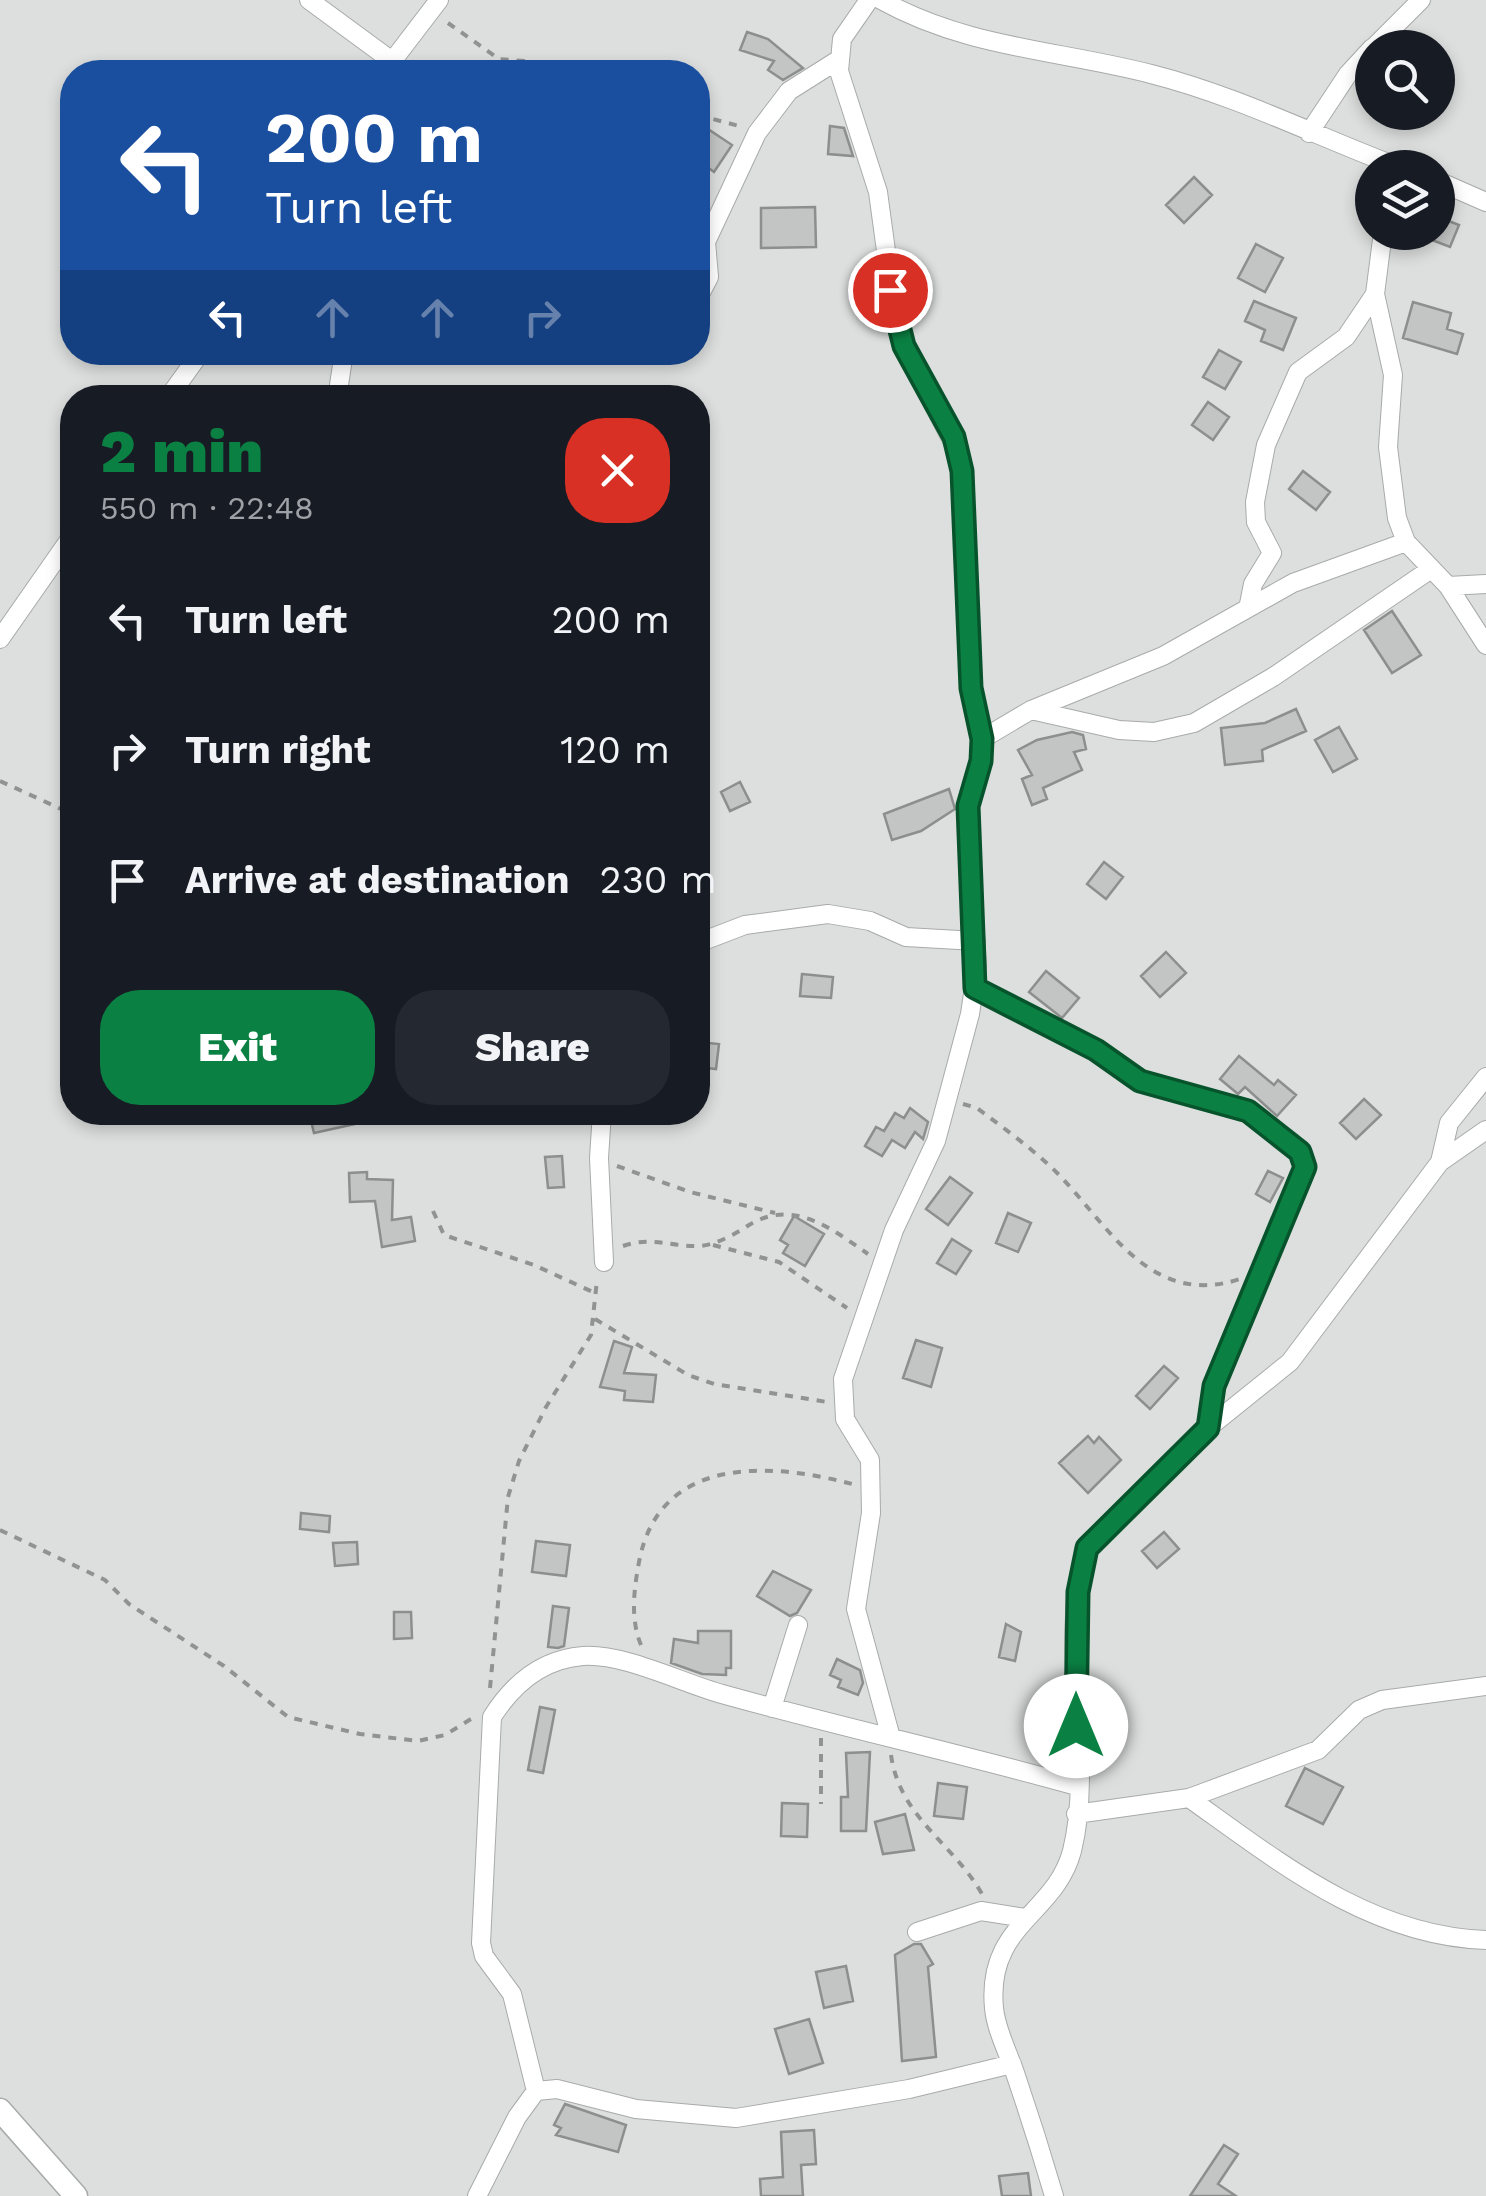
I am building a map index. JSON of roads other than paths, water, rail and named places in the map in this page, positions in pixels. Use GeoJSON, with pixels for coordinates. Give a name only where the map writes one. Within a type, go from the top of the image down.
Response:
{"type":"FeatureCollection","features":[{"type":"Feature","properties":{"kind":"street"},"geometry":{"type":"LineString","coordinates":[[310,0],[380,60]]}},
{"type":"Feature","properties":{"kind":"street"},"geometry":{"type":"LineString","coordinates":[[394,60],[440,0]]}},
{"type":"Feature","properties":{"kind":"street"},"geometry":{"type":"LineString","coordinates":[[869,0],[842,39],[838,60],[875,182],[899,331],[959,454],[971,688],[982,739],[981,761],[968,806],[975,988],[936,1141],[881,1264],[843,1379],[841,1402],[845,1419],[870,1460],[872,1489],[856,1608],[890,1734]]}},
{"type":"Feature","properties":{"kind":"street"},"geometry":{"type":"LineString","coordinates":[[881,0],[952,34],[1150,73],[1226,95],[1355,150]]}},
{"type":"Feature","properties":{"kind":"street"},"geometry":{"type":"LineString","coordinates":[[1391,30],[1421,0]]}},
{"type":"Feature","properties":{"kind":"street"},"geometry":{"type":"LineString","coordinates":[[710,234],[757,134],[788,90],[838,60]]}},
{"type":"Feature","properties":{"kind":"street"},"geometry":{"type":"LineString","coordinates":[[1308,133],[1355,68]]}},
{"type":"Feature","properties":{"kind":"street"},"geometry":{"type":"LineString","coordinates":[[1455,189],[1486,202]]}},
{"type":"Feature","properties":{"kind":"street"},"geometry":{"type":"LineString","coordinates":[[1380,250],[1374,294],[1393,375],[1390,481],[1406,542],[1448,586],[1486,646]]}},
{"type":"Feature","properties":{"kind":"street"},"geometry":{"type":"LineString","coordinates":[[1249,604],[1253,584],[1271,560],[1272,549],[1256,522],[1255,502],[1266,445],[1298,372],[1340,343],[1374,294]]}},
{"type":"Feature","properties":{"kind":"street"},"geometry":{"type":"LineString","coordinates":[[982,739],[1031,710],[1164,656],[1249,604],[1341,563],[1406,542]]}},
{"type":"Feature","properties":{"kind":"street"},"geometry":{"type":"LineString","coordinates":[[0,639],[60,553]]}},
{"type":"Feature","properties":{"kind":"street"},"geometry":{"type":"LineString","coordinates":[[1031,710],[1119,730],[1154,732],[1194,723],[1260,685],[1432,570]]}},
{"type":"Feature","properties":{"kind":"street"},"geometry":{"type":"LineString","coordinates":[[1448,586],[1486,584]]}},
{"type":"Feature","properties":{"kind":"street"},"geometry":{"type":"LineString","coordinates":[[710,938],[746,925],[828,914],[870,921],[906,937],[976,941]]}},
{"type":"Feature","properties":{"kind":"street"},"geometry":{"type":"LineString","coordinates":[[975,988],[1096,1050],[1140,1081],[1248,1111],[1300,1152],[1304,1172],[1214,1386],[1208,1428]]}},
{"type":"Feature","properties":{"kind":"street"},"geometry":{"type":"LineString","coordinates":[[1440,1162],[1450,1124],[1486,1077]]}},
{"type":"Feature","properties":{"kind":"street"},"geometry":{"type":"LineString","coordinates":[[601,1125],[598,1158],[604,1262]]}},
{"type":"Feature","properties":{"kind":"street"},"geometry":{"type":"LineString","coordinates":[[1054,2196],[994,2009],[994,1986],[999,1956],[1066,1869],[1076,1814],[1076,1641],[1081,1566],[1087,1548],[1208,1428],[1274,1378],[1304,1346],[1440,1162],[1486,1130]]}},
{"type":"Feature","properties":{"kind":"street"},"geometry":{"type":"LineString","coordinates":[[772,1708],[798,1625]]}},
{"type":"Feature","properties":{"kind":"street"},"geometry":{"type":"LineString","coordinates":[[477,2196],[536,2091],[512,1994],[484,1956],[481,1943],[492,1711],[526,1676],[571,1658],[606,1657],[772,1708],[890,1734],[1077,1786]]}},
{"type":"Feature","properties":{"kind":"street"},"geometry":{"type":"LineString","coordinates":[[1076,1814],[1190,1798],[1318,1750],[1360,1710],[1382,1700],[1486,1686]]}},
{"type":"Feature","properties":{"kind":"street"},"geometry":{"type":"LineString","coordinates":[[1190,1798],[1302,1879],[1347,1902],[1432,1934],[1486,1940]]}},
{"type":"Feature","properties":{"kind":"street"},"geometry":{"type":"LineString","coordinates":[[918,1932],[956,1916],[992,1911],[1025,1918]]}},
{"type":"Feature","properties":{"kind":"street"},"geometry":{"type":"LineString","coordinates":[[536,2091],[568,2090],[636,2108],[736,2118],[909,2089],[1012,2064]]}},
{"type":"Feature","properties":{"kind":"street"},"geometry":{"type":"LineString","coordinates":[[0,2110],[76,2196]]}}]}
